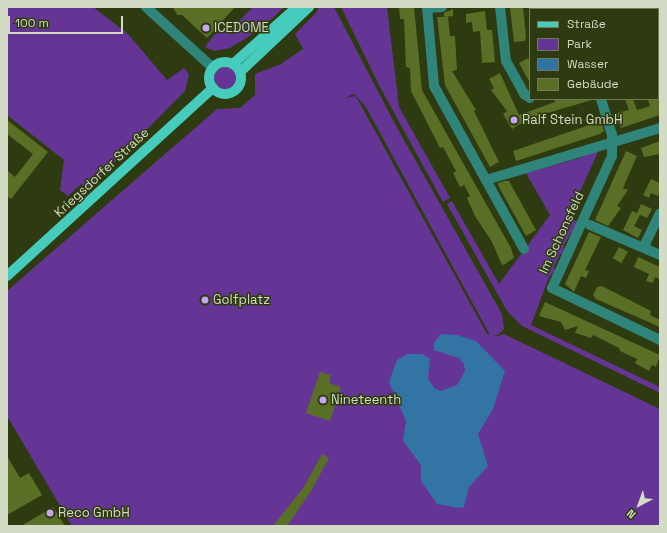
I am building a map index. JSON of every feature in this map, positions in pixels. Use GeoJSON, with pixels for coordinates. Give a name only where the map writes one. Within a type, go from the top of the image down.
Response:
{"type":"FeatureCollection","features":[{"type":"Feature","properties":{"kind":"main road"},"geometry":{"type":"LineString","coordinates":[[236,68],[297,7]]}},
{"type":"Feature","properties":{"kind":"main road"},"geometry":{"type":"LineString","coordinates":[[236,68],[309,7]]}},
{"type":"Feature","properties":{"kind":"main road"},"geometry":{"type":"LineString","coordinates":[[222,62],[236,68],[241,81],[236,90],[224,94],[213,88],[210,78],[213,68],[222,62]]}},
{"type":"Feature","properties":{"kind":"main road","name":"Kriegsdorfer Straße"},"geometry":{"type":"LineString","coordinates":[[7,276],[213,88]]}},
{"type":"Feature","properties":{"kind":"street"},"geometry":{"type":"LineString","coordinates":[[146,7],[213,68]]}},
{"type":"Feature","properties":{"kind":"street"},"geometry":{"type":"LineString","coordinates":[[442,7],[427,8],[434,86],[524,249]]}},
{"type":"Feature","properties":{"kind":"street"},"geometry":{"type":"LineString","coordinates":[[500,7],[506,61],[524,94],[529,97]]}},
{"type":"Feature","properties":{"kind":"street","name":"Im Schonsfeld"},"geometry":{"type":"LineString","coordinates":[[601,100],[613,143],[612,156],[552,288],[660,340]]}},
{"type":"Feature","properties":{"kind":"street"},"geometry":{"type":"LineString","coordinates":[[486,180],[605,142],[613,143],[660,128]]}},
{"type":"Feature","properties":{"kind":"street"},"geometry":{"type":"LineString","coordinates":[[647,249],[645,244],[660,213]]}},
{"type":"Feature","properties":{"kind":"street"},"geometry":{"type":"LineString","coordinates":[[590,225],[660,255]]}},
{"type":"Feature","properties":{"kind":"green space"},"geometry":{"type":"Polygon","coordinates":[[[7,7],[93,7],[128,34],[167,80],[184,68],[189,74],[185,91],[87,190],[81,184],[68,196],[60,190],[64,160],[7,115],[7,7]]]}},
{"type":"Feature","properties":{"kind":"green space"},"geometry":{"type":"Polygon","coordinates":[[[253,7],[284,7],[261,29],[230,48],[214,51],[205,47],[214,35],[239,21],[253,7]]]}},
{"type":"Feature","properties":{"kind":"green space"},"geometry":{"type":"Polygon","coordinates":[[[319,7],[334,7],[395,124],[502,314],[504,329],[498,335],[492,335],[498,336],[504,334],[660,409],[660,526],[72,526],[7,416],[7,291],[217,109],[240,108],[255,95],[255,74],[281,64],[303,49],[295,34],[316,13],[319,7]],[[354,94],[344,98],[355,96],[358,100],[487,334],[490,334],[366,107],[354,94]]]}},
{"type":"Feature","properties":{"kind":"green space"},"geometry":{"type":"Polygon","coordinates":[[[341,7],[387,7],[399,107],[450,198],[443,202],[380,87],[341,7]]]}},
{"type":"Feature","properties":{"kind":"green space"},"geometry":{"type":"Polygon","coordinates":[[[221,67],[229,67],[236,74],[236,82],[229,89],[221,89],[214,82],[214,74],[221,67]]]}},
{"type":"Feature","properties":{"kind":"green space"},"geometry":{"type":"Polygon","coordinates":[[[601,146],[568,217],[578,222],[564,245],[563,254],[560,254],[554,267],[555,271],[549,277],[531,325],[660,387],[660,393],[522,326],[507,311],[447,204],[452,201],[499,284],[550,215],[526,173],[583,157],[582,152],[601,146]]]}},
{"type":"Feature","properties":{"kind":"water"},"geometry":{"type":"Polygon","coordinates":[[[441,334],[457,335],[476,341],[505,371],[493,409],[478,434],[488,466],[469,487],[464,507],[459,508],[437,504],[421,481],[421,465],[403,441],[406,421],[389,382],[397,360],[408,354],[422,354],[430,359],[428,379],[434,388],[441,391],[457,385],[465,371],[464,364],[459,358],[434,350],[434,343],[441,334]]]}},
{"type":"Feature","properties":{"kind":"building","name":"ICEDOME"},"geometry":{"type":"Polygon","coordinates":[[[173,7],[235,7],[207,38],[182,15],[177,15],[173,7]]]}},
{"type":"Feature","properties":{"kind":"building"},"geometry":{"type":"Polygon","coordinates":[[[399,7],[414,7],[422,90],[511,248],[514,258],[505,264],[502,265],[492,242],[475,216],[467,198],[470,196],[464,185],[460,187],[453,173],[456,171],[443,147],[440,148],[411,91],[410,68],[406,67],[404,19],[400,19],[399,7]]]}},
{"type":"Feature","properties":{"kind":"building"},"geometry":{"type":"Polygon","coordinates":[[[523,7],[526,36],[525,41],[514,42],[510,8],[523,7]]]}},
{"type":"Feature","properties":{"kind":"building"},"geometry":{"type":"Polygon","coordinates":[[[453,9],[453,16],[444,17],[444,13],[453,9]]]}},
{"type":"Feature","properties":{"kind":"building"},"geometry":{"type":"Polygon","coordinates":[[[485,11],[487,30],[492,30],[495,62],[482,63],[480,31],[473,32],[472,22],[466,23],[466,14],[485,11]]]}},
{"type":"Feature","properties":{"kind":"building"},"geometry":{"type":"Polygon","coordinates":[[[437,17],[448,17],[450,36],[455,36],[457,70],[452,71],[476,110],[474,111],[499,162],[490,167],[445,85],[437,17]]]}},
{"type":"Feature","properties":{"kind":"building"},"geometry":{"type":"Polygon","coordinates":[[[528,58],[529,81],[519,63],[528,58]]]}},
{"type":"Feature","properties":{"kind":"building"},"geometry":{"type":"Polygon","coordinates":[[[500,73],[519,115],[555,102],[554,100],[592,100],[530,118],[512,129],[503,114],[507,111],[491,90],[494,88],[489,79],[500,73]]]}},
{"type":"Feature","properties":{"kind":"building"},"geometry":{"type":"Polygon","coordinates":[[[625,100],[633,100],[637,110],[650,106],[648,100],[660,100],[660,115],[621,128],[613,114],[629,110],[625,100]]]}},
{"type":"Feature","properties":{"kind":"building"},"geometry":{"type":"Polygon","coordinates":[[[7,120],[48,152],[11,199],[7,196],[7,170],[15,177],[33,154],[7,134],[7,120]]]}},
{"type":"Feature","properties":{"kind":"building"},"geometry":{"type":"Polygon","coordinates":[[[601,121],[604,131],[600,134],[516,161],[513,151],[601,121]]]}},
{"type":"Feature","properties":{"kind":"building"},"geometry":{"type":"Polygon","coordinates":[[[660,141],[660,154],[644,157],[641,148],[660,141]]]}},
{"type":"Feature","properties":{"kind":"building"},"geometry":{"type":"Polygon","coordinates":[[[626,151],[637,156],[623,188],[628,190],[617,206],[621,208],[608,226],[595,220],[626,151]]]}},
{"type":"Feature","properties":{"kind":"building"},"geometry":{"type":"Polygon","coordinates":[[[651,179],[660,183],[660,191],[658,196],[651,193],[649,198],[643,195],[651,179]]]}},
{"type":"Feature","properties":{"kind":"building"},"geometry":{"type":"Polygon","coordinates":[[[509,181],[536,230],[526,236],[499,187],[498,183],[509,181]]]}},
{"type":"Feature","properties":{"kind":"building"},"geometry":{"type":"Polygon","coordinates":[[[641,204],[652,209],[647,218],[640,215],[634,226],[642,230],[638,238],[623,230],[632,211],[637,213],[641,204]]]}},
{"type":"Feature","properties":{"kind":"building"},"geometry":{"type":"Polygon","coordinates":[[[589,232],[601,237],[585,270],[589,271],[586,278],[581,276],[574,292],[565,284],[589,232]]]}},
{"type":"Feature","properties":{"kind":"building"},"geometry":{"type":"Polygon","coordinates":[[[619,247],[628,252],[621,263],[613,258],[619,247]]]}},
{"type":"Feature","properties":{"kind":"building"},"geometry":{"type":"Polygon","coordinates":[[[638,257],[660,267],[660,279],[655,277],[653,283],[646,281],[649,274],[634,267],[638,257]]]}},
{"type":"Feature","properties":{"kind":"building"},"geometry":{"type":"Polygon","coordinates":[[[602,286],[651,311],[650,315],[660,320],[660,327],[596,299],[593,295],[597,287],[602,286]]]}},
{"type":"Feature","properties":{"kind":"building"},"geometry":{"type":"Polygon","coordinates":[[[545,302],[660,355],[656,367],[652,365],[649,371],[635,363],[637,359],[620,351],[619,348],[593,335],[591,338],[575,333],[578,326],[565,330],[561,322],[539,316],[545,302]]]}},
{"type":"Feature","properties":{"kind":"building","name":"Nineteenth"},"geometry":{"type":"Polygon","coordinates":[[[320,372],[331,375],[329,383],[341,387],[330,421],[306,413],[320,372]]]}},
{"type":"Feature","properties":{"kind":"building"},"geometry":{"type":"Polygon","coordinates":[[[322,454],[329,458],[311,491],[287,526],[273,526],[304,487],[322,454]]]}},
{"type":"Feature","properties":{"kind":"building"},"geometry":{"type":"Polygon","coordinates":[[[7,456],[20,478],[29,473],[42,495],[7,515],[7,456]]]}},
{"type":"Feature","properties":{"kind":"building","name":"Reco GmbH"},"geometry":{"type":"Polygon","coordinates":[[[53,507],[65,526],[21,526],[53,507]]]}},
{"type":"Feature","properties":{"kind":"place","name":"ICEDOME"},"geometry":{"type":"Point","coordinates":[206,28]}},
{"type":"Feature","properties":{"kind":"place","name":"Ralf Stein GmbH"},"geometry":{"type":"Point","coordinates":[514,120]}},
{"type":"Feature","properties":{"kind":"place","name":"Golfplatz"},"geometry":{"type":"Point","coordinates":[205,300]}},
{"type":"Feature","properties":{"kind":"place","name":"Nineteenth"},"geometry":{"type":"Point","coordinates":[323,400]}},
{"type":"Feature","properties":{"kind":"place","name":"Reco GmbH"},"geometry":{"type":"Point","coordinates":[50,513]}}]}
